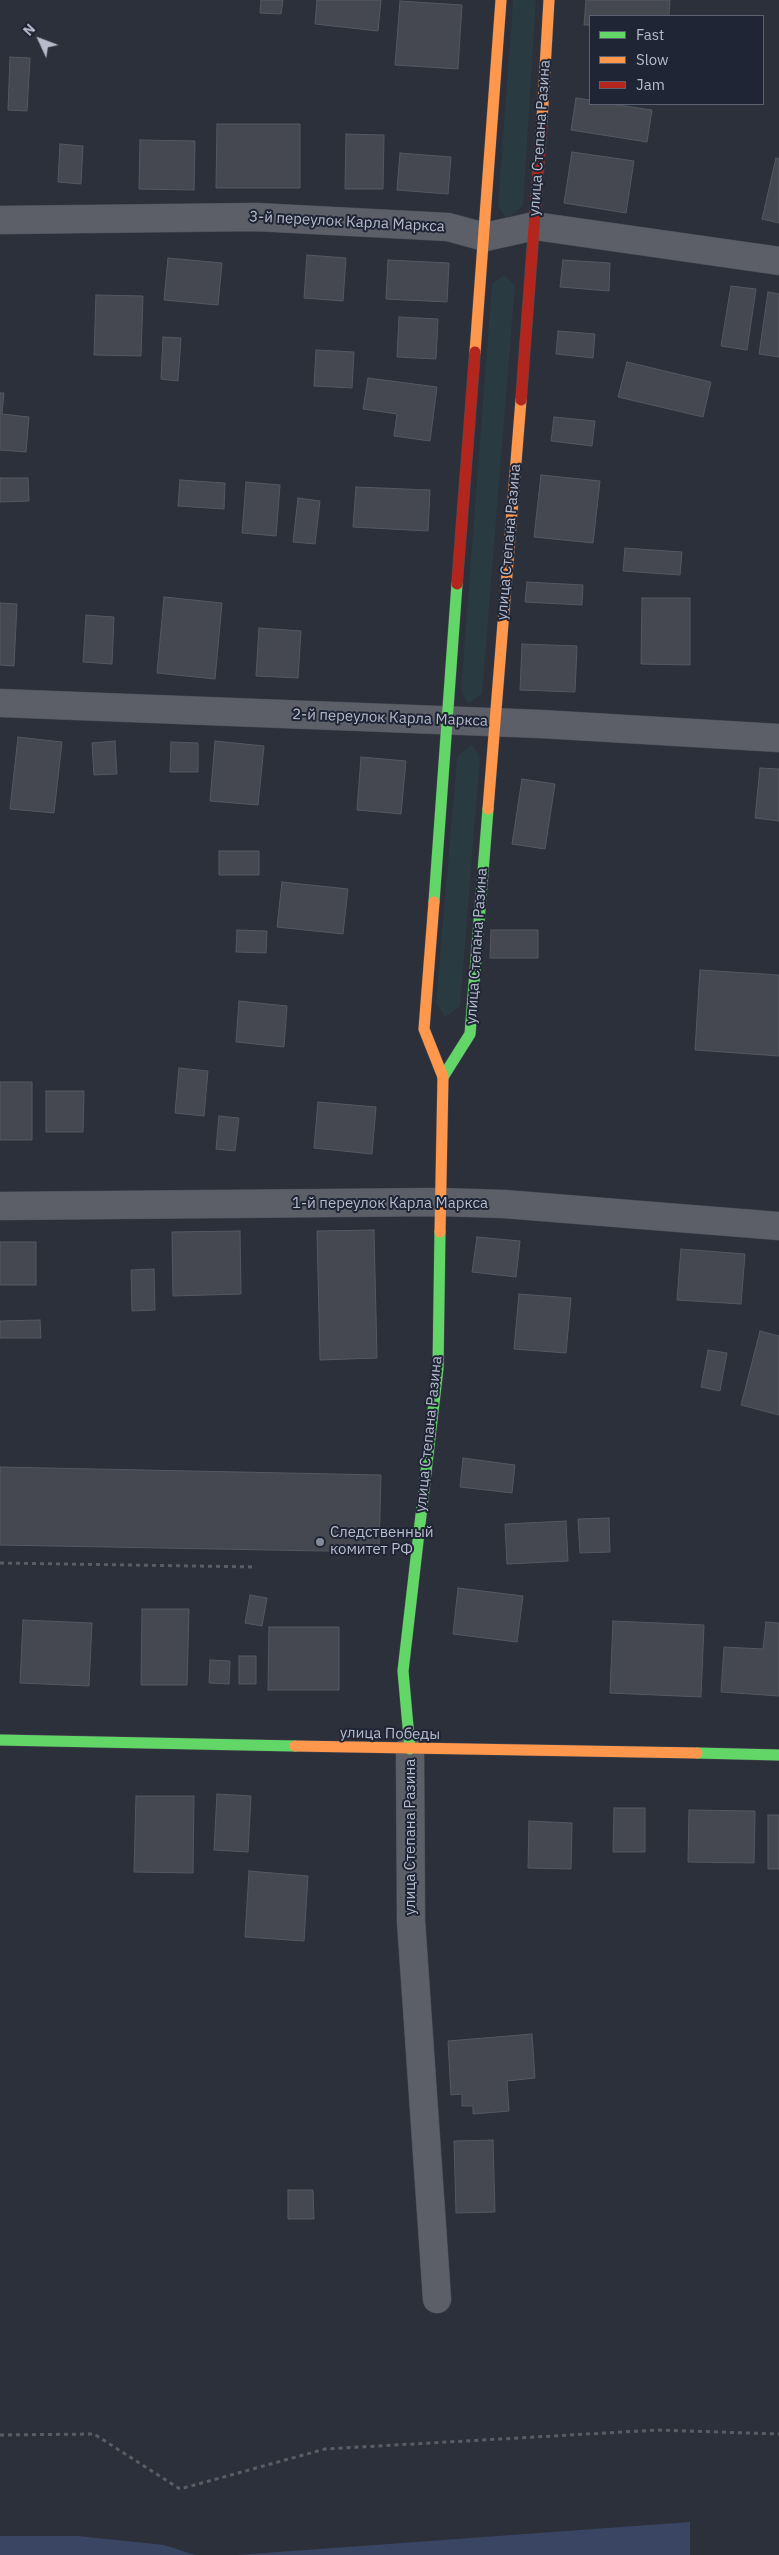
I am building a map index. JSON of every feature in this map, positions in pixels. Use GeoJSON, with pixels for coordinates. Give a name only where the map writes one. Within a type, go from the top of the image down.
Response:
{"type":"FeatureCollection","features":[{"type":"Feature","properties":{"kind":"street","name":"улица Степана Разина"},"geometry":{"type":"LineString","coordinates":[[437,2299],[411,1921],[410,1749],[402,1671],[438,1368],[443,1077],[424,1029],[501,0]]}},
{"type":"Feature","properties":{"kind":"street","name":"улица Степана Разина"},"geometry":{"type":"LineString","coordinates":[[443,1077],[470,1034],[535,226],[549,0]]}},
{"type":"Feature","properties":{"kind":"street","name":"3-й переулок Карла Маркса"},"geometry":{"type":"LineString","coordinates":[[0,220],[256,217],[448,226],[484,237],[535,226],[779,261]]}},
{"type":"Feature","properties":{"kind":"street","name":"2-й переулок Карла Маркса"},"geometry":{"type":"LineString","coordinates":[[0,703],[494,722],[779,738]]}},
{"type":"Feature","properties":{"kind":"street","name":"1-й переулок Карла Маркса"},"geometry":{"type":"LineString","coordinates":[[0,1206],[440,1202],[504,1204],[779,1226]]}},
{"type":"Feature","properties":{"kind":"street","name":"улица Победы"},"geometry":{"type":"LineString","coordinates":[[0,1740],[779,1755]]}},
{"type":"Feature","properties":{"kind":"path"},"geometry":{"type":"LineString","coordinates":[[0,1563],[256,1567]]}},
{"type":"Feature","properties":{"kind":"path"},"geometry":{"type":"LineString","coordinates":[[0,2435],[94,2434],[180,2489],[325,2449],[658,2430],[779,2434]]}},
{"type":"Feature","properties":{"kind":"shaded area"},"geometry":{"type":"Polygon","coordinates":[[[513,0],[536,0],[523,206],[506,219],[498,205],[513,0]]]}},
{"type":"Feature","properties":{"kind":"shaded area"},"geometry":{"type":"Polygon","coordinates":[[[504,275],[515,285],[482,694],[468,704],[461,690],[492,284],[504,275]]]}},
{"type":"Feature","properties":{"kind":"shaded area"},"geometry":{"type":"Polygon","coordinates":[[[472,744],[480,758],[460,1006],[445,1017],[436,1003],[457,757],[472,744]]]}},
{"type":"Feature","properties":{"kind":"water"},"geometry":{"type":"Polygon","coordinates":[[[690,2522],[690,2555],[237,2555],[690,2522]]]}},
{"type":"Feature","properties":{"kind":"water"},"geometry":{"type":"Polygon","coordinates":[[[0,2536],[78,2536],[164,2545],[195,2555],[0,2555],[0,2536]]]}},
{"type":"Feature","properties":{"kind":"building"},"geometry":{"type":"Polygon","coordinates":[[[261,0],[283,0],[281,14],[260,13],[261,0]]]}},
{"type":"Feature","properties":{"kind":"building"},"geometry":{"type":"Polygon","coordinates":[[[317,0],[381,0],[378,31],[315,24],[317,0]]]}},
{"type":"Feature","properties":{"kind":"building"},"geometry":{"type":"Polygon","coordinates":[[[586,0],[670,0],[669,15],[589,15],[589,25],[584,25],[586,0]]]}},
{"type":"Feature","properties":{"kind":"building"},"geometry":{"type":"Polygon","coordinates":[[[400,1],[462,5],[458,69],[395,65],[400,1]]]}},
{"type":"Feature","properties":{"kind":"building"},"geometry":{"type":"Polygon","coordinates":[[[10,57],[30,58],[27,111],[8,110],[10,57]]]}},
{"type":"Feature","properties":{"kind":"building"},"geometry":{"type":"Polygon","coordinates":[[[576,98],[589,100],[589,105],[618,105],[652,110],[647,142],[571,130],[576,98]]]}},
{"type":"Feature","properties":{"kind":"building"},"geometry":{"type":"Polygon","coordinates":[[[217,124],[300,124],[300,188],[216,188],[217,124]]]}},
{"type":"Feature","properties":{"kind":"building"},"geometry":{"type":"Polygon","coordinates":[[[346,134],[384,135],[383,189],[345,189],[346,134]]]}},
{"type":"Feature","properties":{"kind":"building"},"geometry":{"type":"Polygon","coordinates":[[[140,140],[195,141],[194,190],[139,189],[140,140]]]}},
{"type":"Feature","properties":{"kind":"building"},"geometry":{"type":"Polygon","coordinates":[[[60,144],[83,146],[81,184],[58,182],[60,144]]]}},
{"type":"Feature","properties":{"kind":"building"},"geometry":{"type":"Polygon","coordinates":[[[572,152],[634,161],[626,213],[564,203],[572,152]]]}},
{"type":"Feature","properties":{"kind":"building"},"geometry":{"type":"Polygon","coordinates":[[[400,153],[451,157],[448,194],[397,190],[400,153]]]}},
{"type":"Feature","properties":{"kind":"building"},"geometry":{"type":"Polygon","coordinates":[[[776,158],[779,159],[779,223],[762,219],[776,158]]]}},
{"type":"Feature","properties":{"kind":"building"},"geometry":{"type":"Polygon","coordinates":[[[307,255],[346,258],[343,301],[304,298],[307,255]]]}},
{"type":"Feature","properties":{"kind":"building"},"geometry":{"type":"Polygon","coordinates":[[[168,258],[222,263],[218,305],[164,300],[168,258]]]}},
{"type":"Feature","properties":{"kind":"building"},"geometry":{"type":"Polygon","coordinates":[[[388,260],[449,263],[447,302],[386,299],[388,260]]]}},
{"type":"Feature","properties":{"kind":"building"},"geometry":{"type":"Polygon","coordinates":[[[563,260],[610,263],[609,291],[560,287],[563,260]]]}},
{"type":"Feature","properties":{"kind":"building"},"geometry":{"type":"Polygon","coordinates":[[[731,286],[756,289],[747,350],[721,346],[731,286]]]}},
{"type":"Feature","properties":{"kind":"building"},"geometry":{"type":"Polygon","coordinates":[[[768,292],[779,294],[779,357],[759,354],[768,292]]]}},
{"type":"Feature","properties":{"kind":"building"},"geometry":{"type":"Polygon","coordinates":[[[96,295],[143,296],[141,356],[94,355],[96,295]]]}},
{"type":"Feature","properties":{"kind":"building"},"geometry":{"type":"Polygon","coordinates":[[[399,317],[438,319],[436,359],[397,357],[399,317]]]}},
{"type":"Feature","properties":{"kind":"building"},"geometry":{"type":"Polygon","coordinates":[[[558,331],[595,334],[593,358],[556,354],[558,331]]]}},
{"type":"Feature","properties":{"kind":"building"},"geometry":{"type":"Polygon","coordinates":[[[163,337],[181,338],[178,381],[161,379],[163,337]]]}},
{"type":"Feature","properties":{"kind":"building"},"geometry":{"type":"Polygon","coordinates":[[[316,350],[354,352],[352,388],[314,386],[316,350]]]}},
{"type":"Feature","properties":{"kind":"building"},"geometry":{"type":"Polygon","coordinates":[[[627,362],[711,382],[703,417],[618,397],[627,362]]]}},
{"type":"Feature","properties":{"kind":"building"},"geometry":{"type":"Polygon","coordinates":[[[368,378],[437,387],[430,441],[394,436],[397,414],[363,409],[368,378]]]}},
{"type":"Feature","properties":{"kind":"building"},"geometry":{"type":"Polygon","coordinates":[[[0,393],[4,393],[2,414],[29,417],[26,452],[0,450],[0,393]]]}},
{"type":"Feature","properties":{"kind":"building"},"geometry":{"type":"Polygon","coordinates":[[[554,417],[595,421],[592,446],[551,441],[554,417]]]}},
{"type":"Feature","properties":{"kind":"building"},"geometry":{"type":"Polygon","coordinates":[[[541,475],[600,481],[593,543],[534,537],[541,475]]]}},
{"type":"Feature","properties":{"kind":"building"},"geometry":{"type":"Polygon","coordinates":[[[0,478],[28,478],[29,501],[0,502],[0,478]]]}},
{"type":"Feature","properties":{"kind":"building"},"geometry":{"type":"Polygon","coordinates":[[[180,480],[225,483],[224,509],[178,506],[180,480]]]}},
{"type":"Feature","properties":{"kind":"building"},"geometry":{"type":"Polygon","coordinates":[[[246,482],[280,485],[276,536],[242,533],[246,482]]]}},
{"type":"Feature","properties":{"kind":"building"},"geometry":{"type":"Polygon","coordinates":[[[356,487],[430,490],[428,531],[353,527],[356,487]]]}},
{"type":"Feature","properties":{"kind":"building"},"geometry":{"type":"Polygon","coordinates":[[[298,498],[320,501],[315,544],[293,542],[298,498]]]}},
{"type":"Feature","properties":{"kind":"building"},"geometry":{"type":"Polygon","coordinates":[[[625,548],[682,552],[680,575],[623,571],[625,548]]]}},
{"type":"Feature","properties":{"kind":"building"},"geometry":{"type":"Polygon","coordinates":[[[527,582],[583,585],[582,605],[525,602],[527,582]]]}},
{"type":"Feature","properties":{"kind":"building"},"geometry":{"type":"Polygon","coordinates":[[[164,597],[222,603],[215,679],[157,673],[164,597]]]}},
{"type":"Feature","properties":{"kind":"building"},"geometry":{"type":"Polygon","coordinates":[[[642,598],[690,598],[690,665],[641,664],[642,598]]]}},
{"type":"Feature","properties":{"kind":"building"},"geometry":{"type":"Polygon","coordinates":[[[0,603],[17,604],[14,666],[0,665],[0,603]]]}},
{"type":"Feature","properties":{"kind":"building"},"geometry":{"type":"Polygon","coordinates":[[[86,615],[114,617],[112,664],[83,662],[86,615]]]}},
{"type":"Feature","properties":{"kind":"building"},"geometry":{"type":"Polygon","coordinates":[[[259,628],[301,631],[298,678],[256,676],[259,628]]]}},
{"type":"Feature","properties":{"kind":"building"},"geometry":{"type":"Polygon","coordinates":[[[522,644],[577,646],[575,692],[520,690],[522,644]]]}},
{"type":"Feature","properties":{"kind":"building"},"geometry":{"type":"Polygon","coordinates":[[[18,737],[62,742],[54,813],[10,809],[18,737]]]}},
{"type":"Feature","properties":{"kind":"building"},"geometry":{"type":"Polygon","coordinates":[[[115,741],[117,774],[94,775],[92,743],[115,741]]]}},
{"type":"Feature","properties":{"kind":"building"},"geometry":{"type":"Polygon","coordinates":[[[215,741],[264,746],[258,805],[210,801],[215,741]]]}},
{"type":"Feature","properties":{"kind":"building"},"geometry":{"type":"Polygon","coordinates":[[[171,742],[198,743],[198,772],[170,772],[171,742]]]}},
{"type":"Feature","properties":{"kind":"building"},"geometry":{"type":"Polygon","coordinates":[[[361,757],[406,761],[401,814],[357,810],[361,757]]]}},
{"type":"Feature","properties":{"kind":"building"},"geometry":{"type":"Polygon","coordinates":[[[760,768],[779,769],[779,821],[755,818],[760,768]]]}},
{"type":"Feature","properties":{"kind":"building"},"geometry":{"type":"Polygon","coordinates":[[[522,779],[555,784],[545,849],[512,844],[522,779]]]}},
{"type":"Feature","properties":{"kind":"building"},"geometry":{"type":"Polygon","coordinates":[[[219,851],[259,851],[259,875],[219,875],[219,851]]]}},
{"type":"Feature","properties":{"kind":"building"},"geometry":{"type":"Polygon","coordinates":[[[282,882],[348,889],[343,934],[277,927],[282,882]]]}},
{"type":"Feature","properties":{"kind":"building"},"geometry":{"type":"Polygon","coordinates":[[[237,930],[267,931],[266,953],[236,952],[237,930]]]}},
{"type":"Feature","properties":{"kind":"building"},"geometry":{"type":"Polygon","coordinates":[[[491,930],[538,930],[538,958],[490,958],[491,930]]]}},
{"type":"Feature","properties":{"kind":"building"},"geometry":{"type":"Polygon","coordinates":[[[700,970],[779,975],[779,1056],[695,1050],[700,970]]]}},
{"type":"Feature","properties":{"kind":"building"},"geometry":{"type":"Polygon","coordinates":[[[239,1001],[287,1006],[284,1047],[236,1042],[239,1001]]]}},
{"type":"Feature","properties":{"kind":"building"},"geometry":{"type":"Polygon","coordinates":[[[179,1068],[208,1071],[204,1116],[175,1113],[179,1068]]]}},
{"type":"Feature","properties":{"kind":"building"},"geometry":{"type":"Polygon","coordinates":[[[0,1082],[32,1082],[32,1140],[0,1140],[0,1082]]]}},
{"type":"Feature","properties":{"kind":"building"},"geometry":{"type":"Polygon","coordinates":[[[46,1091],[84,1091],[83,1132],[46,1132],[46,1091]]]}},
{"type":"Feature","properties":{"kind":"building"},"geometry":{"type":"Polygon","coordinates":[[[318,1102],[376,1107],[372,1154],[314,1148],[318,1102]]]}},
{"type":"Feature","properties":{"kind":"building"},"geometry":{"type":"Polygon","coordinates":[[[219,1116],[239,1118],[235,1151],[216,1149],[219,1116]]]}},
{"type":"Feature","properties":{"kind":"building"},"geometry":{"type":"Polygon","coordinates":[[[374,1230],[377,1358],[320,1360],[317,1231],[374,1230]]]}},
{"type":"Feature","properties":{"kind":"building"},"geometry":{"type":"Polygon","coordinates":[[[240,1231],[241,1294],[173,1296],[172,1232],[240,1231]]]}},
{"type":"Feature","properties":{"kind":"building"},"geometry":{"type":"Polygon","coordinates":[[[477,1237],[520,1241],[516,1277],[472,1272],[477,1237]]]}},
{"type":"Feature","properties":{"kind":"building"},"geometry":{"type":"Polygon","coordinates":[[[0,1242],[36,1242],[36,1285],[0,1285],[0,1242]]]}},
{"type":"Feature","properties":{"kind":"building"},"geometry":{"type":"Polygon","coordinates":[[[681,1249],[745,1254],[741,1304],[677,1300],[681,1249]]]}},
{"type":"Feature","properties":{"kind":"building"},"geometry":{"type":"Polygon","coordinates":[[[154,1269],[155,1310],[132,1311],[131,1270],[154,1269]]]}},
{"type":"Feature","properties":{"kind":"building"},"geometry":{"type":"Polygon","coordinates":[[[519,1294],[571,1298],[566,1353],[514,1349],[519,1294]]]}},
{"type":"Feature","properties":{"kind":"building"},"geometry":{"type":"Polygon","coordinates":[[[40,1320],[41,1338],[0,1338],[0,1321],[40,1320]]]}},
{"type":"Feature","properties":{"kind":"building"},"geometry":{"type":"Polygon","coordinates":[[[760,1331],[779,1336],[779,1415],[741,1405],[760,1331]]]}},
{"type":"Feature","properties":{"kind":"building"},"geometry":{"type":"Polygon","coordinates":[[[708,1350],[727,1353],[720,1391],[701,1387],[708,1350]]]}},
{"type":"Feature","properties":{"kind":"building"},"geometry":{"type":"Polygon","coordinates":[[[463,1458],[515,1465],[512,1493],[460,1487],[463,1458]]]}},
{"type":"Feature","properties":{"kind":"building"},"geometry":{"type":"Polygon","coordinates":[[[0,1467],[381,1475],[379,1552],[0,1545],[0,1467]]]}},
{"type":"Feature","properties":{"kind":"building"},"geometry":{"type":"Polygon","coordinates":[[[609,1518],[610,1552],[580,1553],[578,1519],[609,1518]]]}},
{"type":"Feature","properties":{"kind":"building"},"geometry":{"type":"Polygon","coordinates":[[[566,1521],[568,1561],[507,1564],[505,1524],[566,1521]]]}},
{"type":"Feature","properties":{"kind":"building"},"geometry":{"type":"Polygon","coordinates":[[[458,1588],[523,1596],[517,1642],[453,1634],[458,1588]]]}},
{"type":"Feature","properties":{"kind":"building"},"geometry":{"type":"Polygon","coordinates":[[[250,1595],[267,1598],[262,1626],[245,1623],[250,1595]]]}},
{"type":"Feature","properties":{"kind":"building"},"geometry":{"type":"Polygon","coordinates":[[[142,1609],[189,1609],[187,1685],[141,1685],[142,1609]]]}},
{"type":"Feature","properties":{"kind":"building"},"geometry":{"type":"Polygon","coordinates":[[[23,1620],[92,1623],[89,1686],[20,1683],[23,1620]]]}},
{"type":"Feature","properties":{"kind":"building"},"geometry":{"type":"Polygon","coordinates":[[[613,1621],[704,1625],[701,1697],[610,1693],[613,1621]]]}},
{"type":"Feature","properties":{"kind":"building"},"geometry":{"type":"Polygon","coordinates":[[[766,1622],[779,1623],[779,1696],[721,1692],[724,1647],[763,1649],[766,1622]]]}},
{"type":"Feature","properties":{"kind":"building"},"geometry":{"type":"Polygon","coordinates":[[[269,1627],[339,1627],[339,1690],[268,1690],[269,1627]]]}},
{"type":"Feature","properties":{"kind":"building"},"geometry":{"type":"Polygon","coordinates":[[[239,1656],[256,1656],[256,1684],[239,1684],[239,1656]]]}},
{"type":"Feature","properties":{"kind":"building"},"geometry":{"type":"Polygon","coordinates":[[[210,1660],[230,1661],[229,1684],[209,1683],[210,1660]]]}},
{"type":"Feature","properties":{"kind":"building"},"geometry":{"type":"Polygon","coordinates":[[[217,1794],[251,1796],[248,1852],[214,1850],[217,1794]]]}},
{"type":"Feature","properties":{"kind":"building"},"geometry":{"type":"Polygon","coordinates":[[[136,1796],[194,1796],[193,1873],[134,1872],[136,1796]]]}},
{"type":"Feature","properties":{"kind":"building"},"geometry":{"type":"Polygon","coordinates":[[[614,1808],[645,1808],[645,1852],[613,1852],[614,1808]]]}},
{"type":"Feature","properties":{"kind":"building"},"geometry":{"type":"Polygon","coordinates":[[[689,1810],[755,1811],[754,1863],[688,1862],[689,1810]]]}},
{"type":"Feature","properties":{"kind":"building"},"geometry":{"type":"Polygon","coordinates":[[[768,1815],[779,1815],[779,1869],[768,1869],[768,1815]]]}},
{"type":"Feature","properties":{"kind":"building"},"geometry":{"type":"Polygon","coordinates":[[[529,1821],[572,1823],[571,1869],[528,1868],[529,1821]]]}},
{"type":"Feature","properties":{"kind":"building"},"geometry":{"type":"Polygon","coordinates":[[[249,1871],[308,1876],[304,1941],[245,1937],[249,1871]]]}},
{"type":"Feature","properties":{"kind":"building"},"geometry":{"type":"Polygon","coordinates":[[[532,2034],[535,2078],[507,2081],[509,2111],[473,2114],[473,2106],[462,2106],[462,2094],[451,2095],[448,2041],[532,2034]]]}},
{"type":"Feature","properties":{"kind":"building"},"geometry":{"type":"Polygon","coordinates":[[[493,2140],[495,2212],[456,2213],[454,2141],[493,2140]]]}},
{"type":"Feature","properties":{"kind":"building"},"geometry":{"type":"Polygon","coordinates":[[[288,2190],[313,2190],[314,2219],[288,2219],[288,2190]]]}},
{"type":"Feature","properties":{"kind":"traffic: fast"},"geometry":{"type":"LineString","coordinates":[[434,902],[457,584]]}},
{"type":"Feature","properties":{"kind":"traffic: fast"},"geometry":{"type":"LineString","coordinates":[[443,1077],[470,1034],[488,809]]}},
{"type":"Feature","properties":{"kind":"traffic: fast"},"geometry":{"type":"LineString","coordinates":[[410,1749],[403,1671],[438,1368],[440,1232]]}},
{"type":"Feature","properties":{"kind":"traffic: fast"},"geometry":{"type":"LineString","coordinates":[[0,1740],[295,1746]]}},
{"type":"Feature","properties":{"kind":"traffic: fast"},"geometry":{"type":"LineString","coordinates":[[697,1753],[779,1755]]}},
{"type":"Feature","properties":{"kind":"traffic: slow"},"geometry":{"type":"LineString","coordinates":[[475,352],[501,0]]}},
{"type":"Feature","properties":{"kind":"traffic: slow"},"geometry":{"type":"LineString","coordinates":[[542,120],[549,0]]}},
{"type":"Feature","properties":{"kind":"traffic: slow"},"geometry":{"type":"LineString","coordinates":[[488,809],[521,400]]}},
{"type":"Feature","properties":{"kind":"traffic: slow"},"geometry":{"type":"LineString","coordinates":[[434,902],[424,1029],[443,1077],[440,1232]]}},
{"type":"Feature","properties":{"kind":"traffic: slow"},"geometry":{"type":"LineString","coordinates":[[295,1746],[697,1753]]}},
{"type":"Feature","properties":{"kind":"traffic: jam"},"geometry":{"type":"LineString","coordinates":[[521,400],[542,120]]}},
{"type":"Feature","properties":{"kind":"traffic: jam"},"geometry":{"type":"LineString","coordinates":[[457,584],[475,352]]}},
{"type":"Feature","properties":{"kind":"place","name":"Следственный комитет РФ"},"geometry":{"type":"Point","coordinates":[320,1542]}}]}
